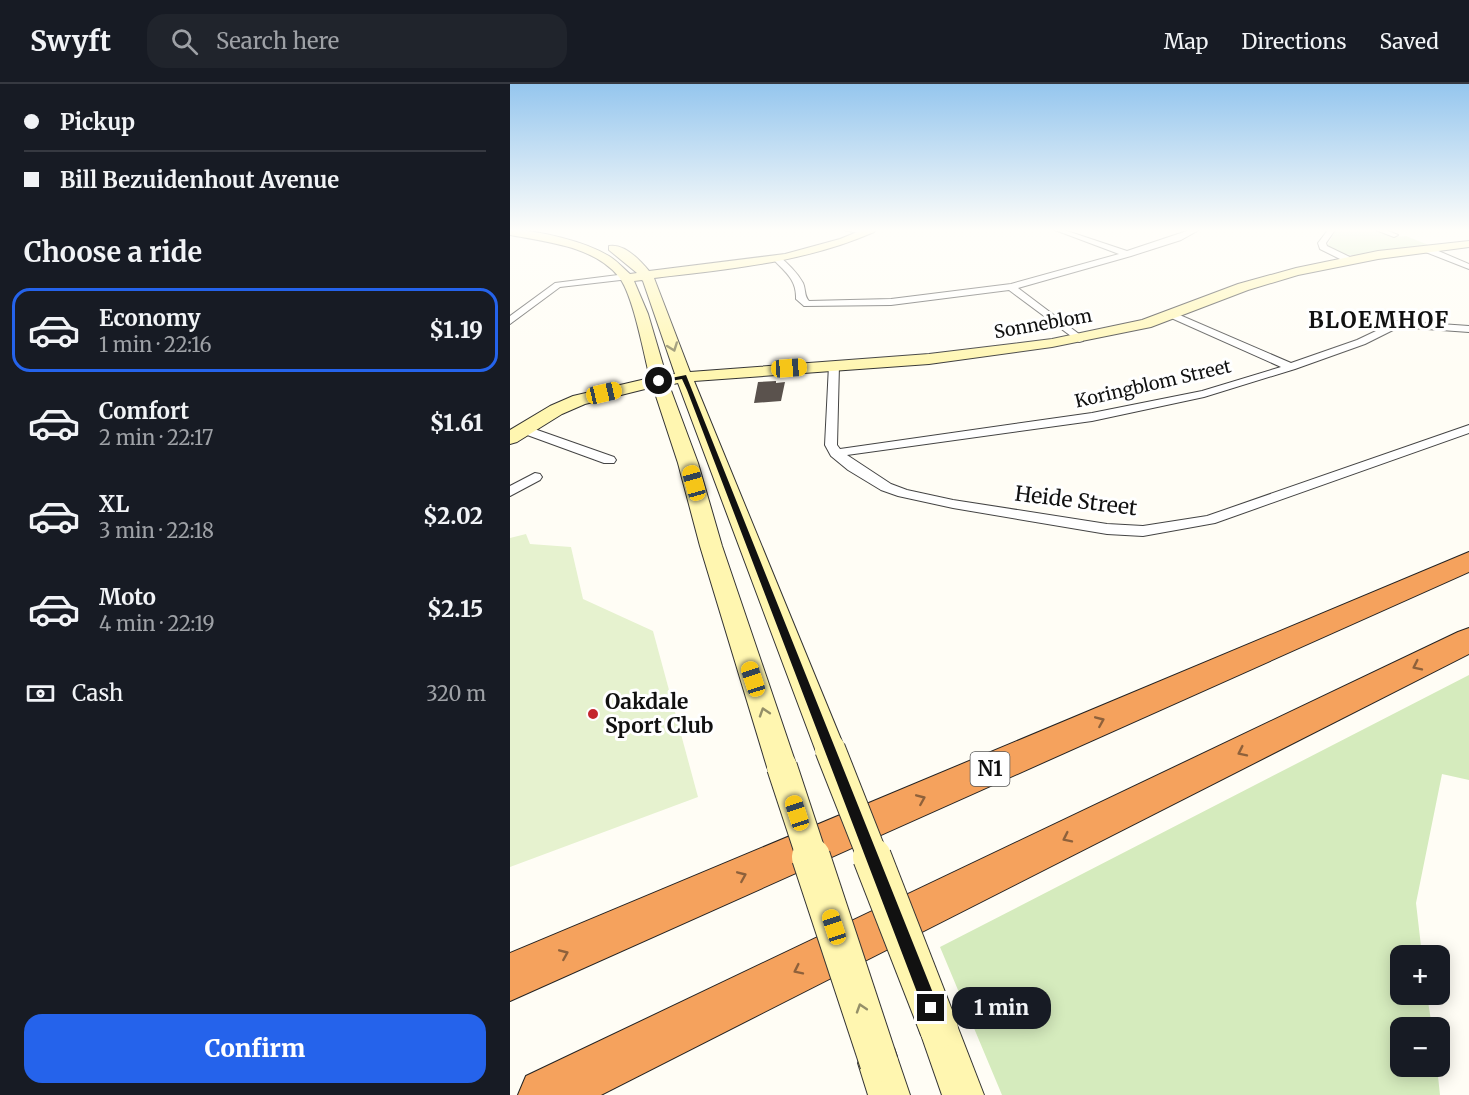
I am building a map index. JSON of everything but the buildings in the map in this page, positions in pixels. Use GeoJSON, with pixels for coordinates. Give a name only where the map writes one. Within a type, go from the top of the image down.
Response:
{"type":"FeatureCollection","features":[{"type":"Feature","properties":{"kind":"highway","name":"N1"},"geometry":{"type":"LineString","coordinates":[[510,977],[1469,561]]}},
{"type":"Feature","properties":{"kind":"highway"},"geometry":{"type":"LineString","coordinates":[[545,1095],[1469,640]]}},
{"type":"Feature","properties":{"kind":"main road"},"geometry":{"type":"LineString","coordinates":[[631,277],[626,278],[640,314],[672,379],[830,749],[963,1095]]}},
{"type":"Feature","properties":{"kind":"main road"},"geometry":{"type":"LineString","coordinates":[[647,277],[672,379],[688,463],[711,546],[884,1079]]}},
{"type":"Feature","properties":{"kind":"main road","name":"Sonneblom"},"geometry":{"type":"LineString","coordinates":[[517,434],[556,410],[579,400],[672,379],[979,354],[1079,339],[1146,324],[1277,277]]}},
{"type":"Feature","properties":{"kind":"street"},"geometry":{"type":"LineString","coordinates":[[794,277],[802,289],[802,302],[812,305],[930,298],[1011,286],[1051,277]]}},
{"type":"Feature","properties":{"kind":"street"},"geometry":{"type":"LineString","coordinates":[[510,321],[558,285],[626,278]]}},
{"type":"Feature","properties":{"kind":"street"},"geometry":{"type":"LineString","coordinates":[[1011,286],[1079,339]]}},
{"type":"Feature","properties":{"kind":"street"},"geometry":{"type":"LineString","coordinates":[[1172,315],[1291,367]]}},
{"type":"Feature","properties":{"kind":"street","name":"Koringblom Street"},"geometry":{"type":"LineString","coordinates":[[836,453],[1092,417],[1204,393],[1291,367],[1361,342],[1397,324],[1469,329]]}},
{"type":"Feature","properties":{"kind":"street"},"geometry":{"type":"LineString","coordinates":[[834,365],[830,440],[836,453]]}},
{"type":"Feature","properties":{"kind":"street","name":"Heide Street"},"geometry":{"type":"LineString","coordinates":[[836,453],[853,467],[886,487],[921,498],[1107,529],[1143,531],[1210,520],[1469,429]]}},
{"type":"Feature","properties":{"kind":"street"},"geometry":{"type":"LineString","coordinates":[[517,434],[609,460]]}},
{"type":"Feature","properties":{"kind":"street"},"geometry":{"type":"LineString","coordinates":[[510,492],[535,477]]}},
{"type":"Feature","properties":{"kind":"green space","name":"Oakdale Sport Club"},"geometry":{"type":"Polygon","coordinates":[[[526,534],[530,544],[571,547],[583,599],[653,631],[698,797],[510,867],[510,538],[526,534]]]}},
{"type":"Feature","properties":{"kind":"green space"},"geometry":{"type":"Polygon","coordinates":[[[1469,675],[1469,780],[1442,774],[1416,903],[1421,945],[1390,945],[1390,1005],[1429,1005],[1430,1017],[1390,1017],[1390,1077],[1438,1077],[1440,1095],[1002,1095],[940,947],[1469,675]]]}},
{"type":"Feature","properties":{"kind":"place","name":"Oakdale Sport Club"},"geometry":{"type":"Point","coordinates":[593,714]}},
{"type":"Feature","properties":{"kind":"district","name":"BLOEMHOF"},"geometry":{"type":"Point","coordinates":[1379,320]}},
{"type":"Feature","properties":{"kind":"route"},"geometry":{"type":"LineString","coordinates":[[659,381],[684,377],[690,390],[931,1008]]}}]}
